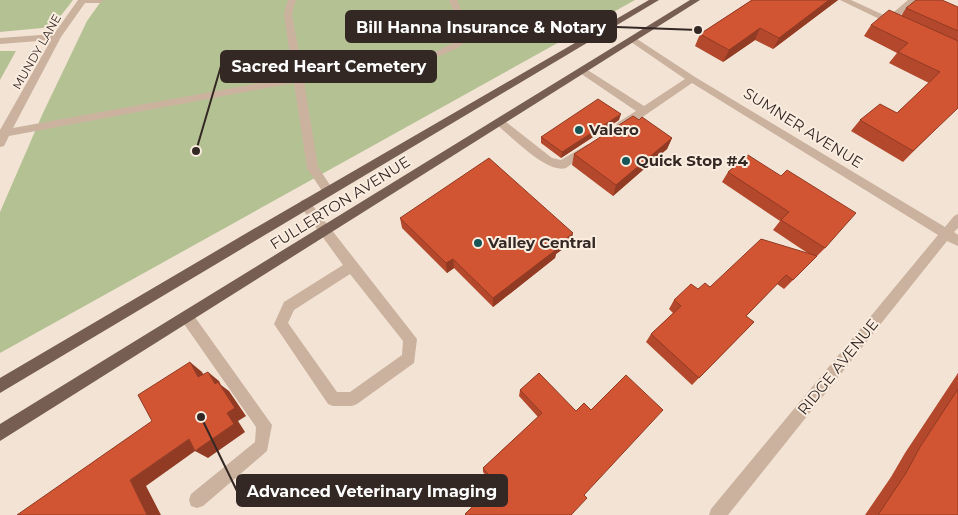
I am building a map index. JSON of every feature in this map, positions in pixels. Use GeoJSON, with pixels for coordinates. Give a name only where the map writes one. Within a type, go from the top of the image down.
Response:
{"type":"FeatureCollection","features":[{"type":"Feature","properties":{"kind":"main road","name":"FULLERTON AVENUE"},"geometry":{"type":"LineString","coordinates":[[0,386],[305,204],[655,0]]}},
{"type":"Feature","properties":{"kind":"main road","name":"FULLERTON AVENUE"},"geometry":{"type":"LineString","coordinates":[[0,433],[696,0]]}},
{"type":"Feature","properties":{"kind":"street"},"geometry":{"type":"LineString","coordinates":[[82,0],[100,0]]}},
{"type":"Feature","properties":{"kind":"street","name":"MUNDY LANE"},"geometry":{"type":"LineString","coordinates":[[0,143],[3,133],[57,37],[82,0]]}},
{"type":"Feature","properties":{"kind":"street"},"geometry":{"type":"LineString","coordinates":[[292,0],[288,14],[314,168],[328,191]]}},
{"type":"Feature","properties":{"kind":"street"},"geometry":{"type":"LineString","coordinates":[[3,133],[439,53],[465,38],[465,28],[453,0]]}},
{"type":"Feature","properties":{"kind":"street"},"geometry":{"type":"LineString","coordinates":[[844,0],[906,29]]}},
{"type":"Feature","properties":{"kind":"street"},"geometry":{"type":"LineString","coordinates":[[889,21],[913,0]]}},
{"type":"Feature","properties":{"kind":"street"},"geometry":{"type":"LineString","coordinates":[[0,41],[57,37]]}},
{"type":"Feature","properties":{"kind":"street","name":"SUMNER AVENUE"},"geometry":{"type":"LineString","coordinates":[[634,40],[692,79],[952,238]]}},
{"type":"Feature","properties":{"kind":"street"},"geometry":{"type":"LineString","coordinates":[[583,71],[644,111]]}},
{"type":"Feature","properties":{"kind":"street"},"geometry":{"type":"LineString","coordinates":[[611,132],[692,79]]}},
{"type":"Feature","properties":{"kind":"street"},"geometry":{"type":"LineString","coordinates":[[501,122],[548,160],[562,165],[595,143]]}},
{"type":"Feature","properties":{"kind":"street"},"geometry":{"type":"LineString","coordinates":[[305,204],[324,232],[352,266],[410,339],[409,358],[352,399],[333,399],[282,324],[289,306],[352,266]]}},
{"type":"Feature","properties":{"kind":"street","name":"RIDGE AVENUE"},"geometry":{"type":"LineString","coordinates":[[717,515],[952,238],[958,218]]}},
{"type":"Feature","properties":{"kind":"street"},"geometry":{"type":"LineString","coordinates":[[187,317],[264,425],[262,446],[197,500]]}},
{"type":"Feature","properties":{"kind":"green space"},"geometry":{"type":"Polygon","coordinates":[[[0,0],[73,0],[52,27],[0,32],[0,0]]]}},
{"type":"Feature","properties":{"kind":"green space"},"geometry":{"type":"Polygon","coordinates":[[[102,0],[635,0],[0,353],[0,212],[43,113],[87,21],[102,0]]]}},
{"type":"Feature","properties":{"kind":"green space"},"geometry":{"type":"Polygon","coordinates":[[[0,51],[16,51],[0,80],[0,51]]]}},
{"type":"Feature","properties":{"kind":"building"},"geometry":{"type":"Polygon","coordinates":[[[752,0],[829,0],[779,38],[760,28],[729,50],[700,34],[752,0]]]}},
{"type":"Feature","properties":{"kind":"building"},"geometry":{"type":"Polygon","coordinates":[[[916,0],[942,0],[958,7],[958,31],[906,8],[916,0]]]}},
{"type":"Feature","properties":{"kind":"building"},"geometry":{"type":"Polygon","coordinates":[[[889,10],[958,41],[958,108],[913,151],[860,120],[880,104],[897,113],[940,72],[898,52],[908,43],[871,25],[889,10]]]}},
{"type":"Feature","properties":{"kind":"building","name":"Valero"},"geometry":{"type":"Polygon","coordinates":[[[598,99],[621,114],[562,152],[541,137],[598,99]]]}},
{"type":"Feature","properties":{"kind":"building"},"geometry":{"type":"Polygon","coordinates":[[[633,116],[639,120],[642,117],[672,138],[616,185],[574,154],[633,116]]]}},
{"type":"Feature","properties":{"kind":"building"},"geometry":{"type":"Polygon","coordinates":[[[748,155],[781,176],[787,170],[856,213],[825,248],[781,220],[789,212],[728,172],[748,155]]]}},
{"type":"Feature","properties":{"kind":"building","name":"Valley Central"},"geometry":{"type":"Polygon","coordinates":[[[489,158],[573,233],[555,247],[557,249],[493,298],[453,259],[446,263],[400,218],[489,158]]]}},
{"type":"Feature","properties":{"kind":"building"},"geometry":{"type":"Polygon","coordinates":[[[761,239],[817,256],[793,280],[786,275],[746,316],[754,322],[699,378],[651,334],[681,306],[674,300],[691,284],[698,289],[705,283],[710,287],[761,239]]]}},
{"type":"Feature","properties":{"kind":"building"},"geometry":{"type":"Polygon","coordinates":[[[190,362],[198,377],[208,372],[215,384],[218,382],[235,408],[227,413],[234,424],[195,451],[189,439],[130,480],[147,515],[17,515],[152,421],[138,395],[190,362]]]}},
{"type":"Feature","properties":{"kind":"building"},"geometry":{"type":"Polygon","coordinates":[[[539,373],[576,411],[584,403],[591,410],[626,375],[663,410],[584,495],[587,498],[571,515],[466,515],[496,484],[483,468],[542,413],[520,390],[539,373]]]}},
{"type":"Feature","properties":{"kind":"building"},"geometry":{"type":"Polygon","coordinates":[[[958,389],[958,515],[878,515],[906,473],[920,447],[958,389]]]}},
{"type":"Feature","properties":{"kind":"place","name":"Bill Hanna Insurance & Notary"},"geometry":{"type":"Point","coordinates":[698,30]}},
{"type":"Feature","properties":{"kind":"place","name":"Valero"},"geometry":{"type":"Point","coordinates":[579,130]}},
{"type":"Feature","properties":{"kind":"place","name":"Sacred Heart Cemetery"},"geometry":{"type":"Point","coordinates":[196,151]}},
{"type":"Feature","properties":{"kind":"place","name":"Quick Stop #4"},"geometry":{"type":"Point","coordinates":[626,161]}},
{"type":"Feature","properties":{"kind":"place","name":"Valley Central"},"geometry":{"type":"Point","coordinates":[478,243]}},
{"type":"Feature","properties":{"kind":"place","name":"Advanced Veterinary Imaging"},"geometry":{"type":"Point","coordinates":[201,417]}}]}
